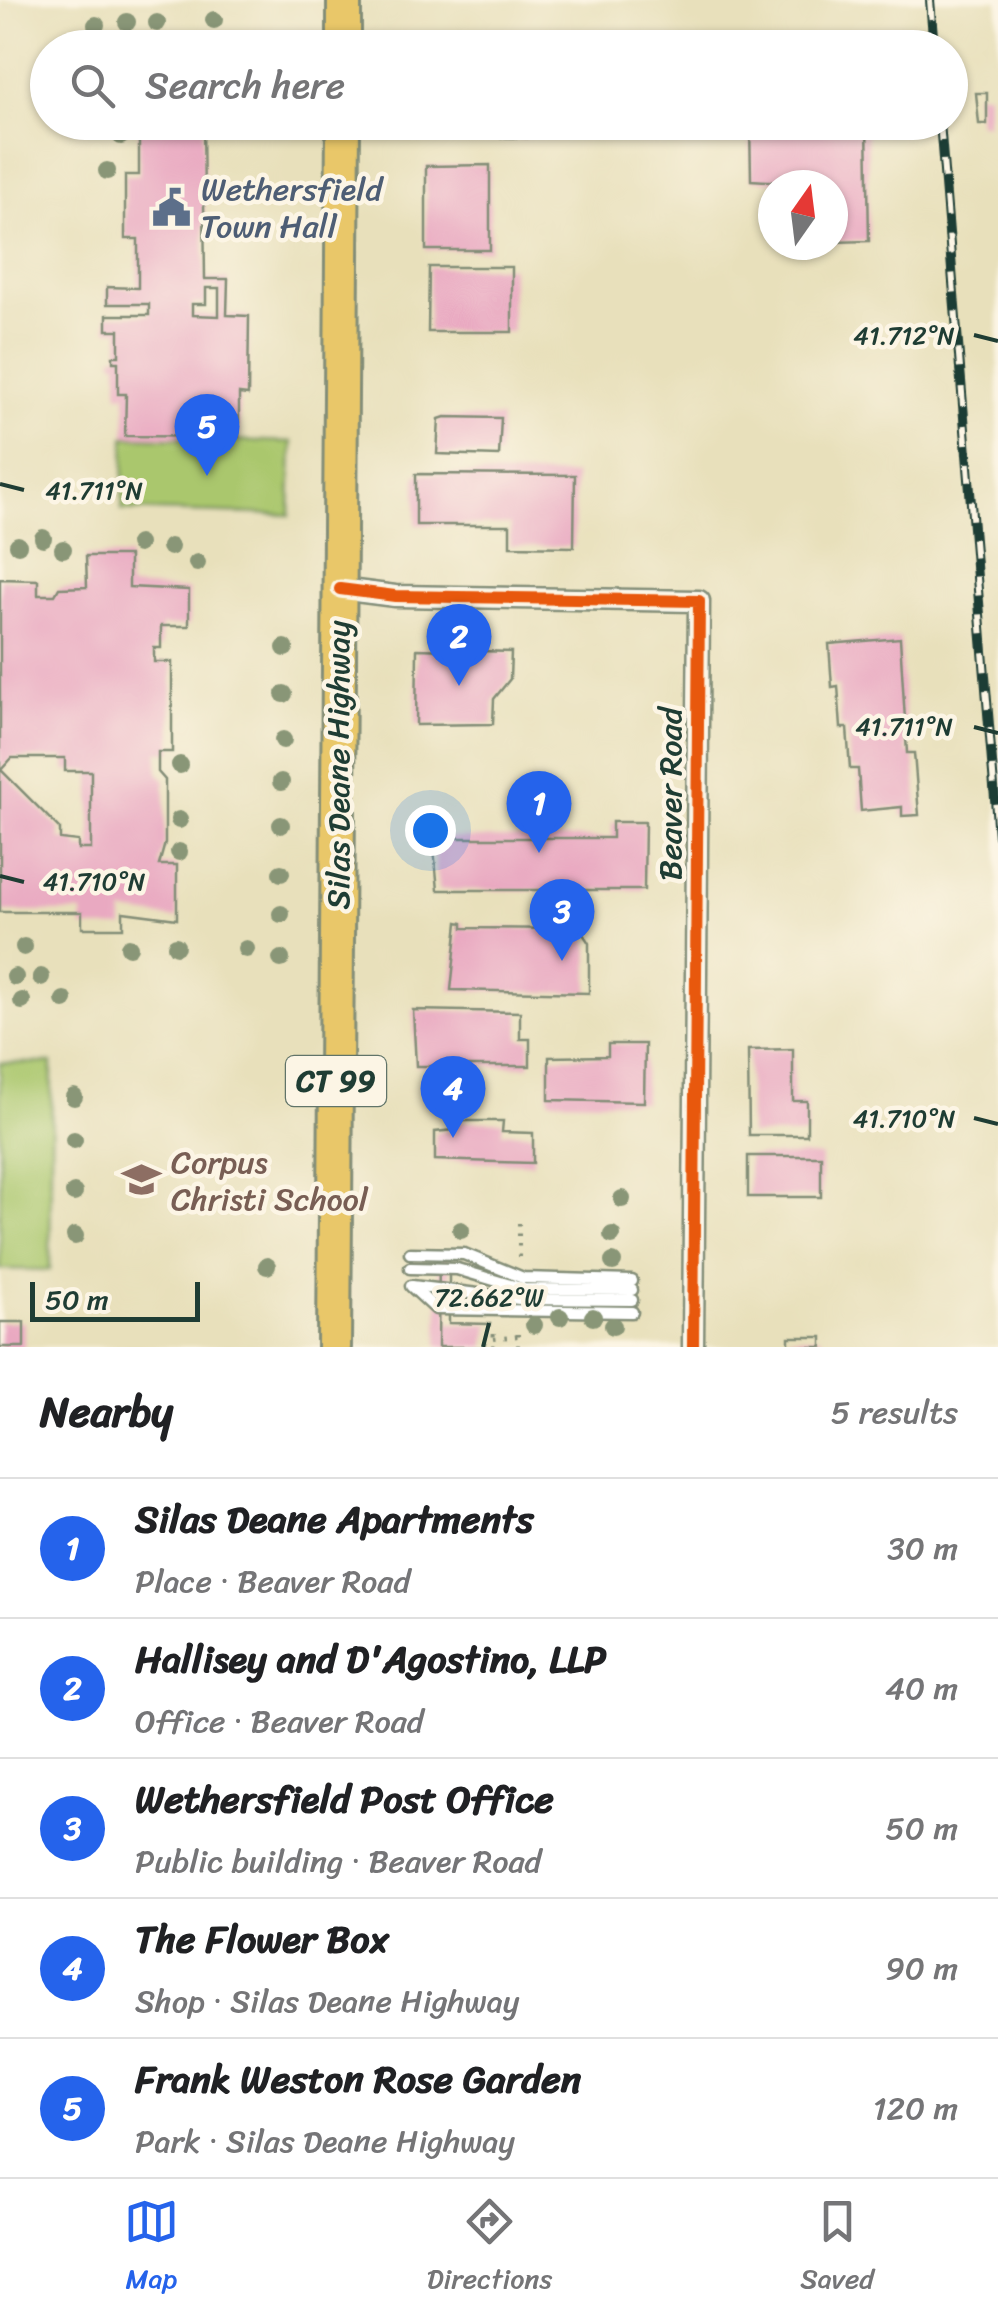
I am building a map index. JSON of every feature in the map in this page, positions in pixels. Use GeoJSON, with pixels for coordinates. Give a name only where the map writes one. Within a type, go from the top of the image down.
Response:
{"type":"FeatureCollection","features":[{"type":"Feature","properties":{"kind":"main road"},"geometry":{"type":"LineString","coordinates":[[344,0],[344,30]]}},
{"type":"Feature","properties":{"kind":"main road","name":"Silas Deane Highway"},"geometry":{"type":"LineString","coordinates":[[334,1347],[343,140]]}},
{"type":"Feature","properties":{"kind":"street","name":"Beaver Road"},"geometry":{"type":"LineString","coordinates":[[340,589],[394,596],[699,601],[694,1347]]}},
{"type":"Feature","properties":{"kind":"lane"},"geometry":{"type":"LineString","coordinates":[[410,1252],[464,1254],[522,1278],[632,1296]]}},
{"type":"Feature","properties":{"kind":"lane"},"geometry":{"type":"LineString","coordinates":[[410,1268],[457,1269],[519,1288],[632,1296]]}},
{"type":"Feature","properties":{"kind":"lane"},"geometry":{"type":"LineString","coordinates":[[411,1286],[519,1298],[632,1296],[436,1308],[411,1286]]}},
{"type":"Feature","properties":{"kind":"path"},"geometry":{"type":"LineString","coordinates":[[494,1339],[518,1336]]}},
{"type":"Feature","properties":{"kind":"green space"},"geometry":{"type":"Polygon","coordinates":[[[125,437],[292,442],[290,515],[122,510],[125,437]]]}},
{"type":"Feature","properties":{"kind":"green space"},"geometry":{"type":"Polygon","coordinates":[[[0,1063],[52,1063],[50,1270],[0,1269],[0,1063]]]}},
{"type":"Feature","properties":{"kind":"building"},"geometry":{"type":"Polygon","coordinates":[[[976,93],[987,93],[987,124],[979,124],[976,93]]]}},
{"type":"Feature","properties":{"kind":"building"},"geometry":{"type":"Polygon","coordinates":[[[139,140],[203,140],[205,279],[228,279],[227,315],[249,316],[248,395],[239,394],[239,437],[125,436],[126,394],[118,394],[118,362],[113,362],[113,356],[119,356],[119,330],[107,330],[107,315],[149,315],[149,304],[107,304],[107,287],[138,288],[138,239],[125,239],[125,175],[139,175],[139,140]],[[206,288],[206,304],[192,304],[192,315],[219,316],[219,288],[206,288]]]}},
{"type":"Feature","properties":{"kind":"building"},"geometry":{"type":"Polygon","coordinates":[[[750,140],[867,140],[869,241],[848,242],[848,170],[758,170],[758,180],[751,180],[750,140]]]}},
{"type":"Feature","properties":{"kind":"building"},"geometry":{"type":"Polygon","coordinates":[[[490,165],[490,250],[426,250],[426,166],[490,165]]]}},
{"type":"Feature","properties":{"kind":"building"},"geometry":{"type":"Polygon","coordinates":[[[429,267],[512,267],[512,332],[428,332],[429,267]]]}},
{"type":"Feature","properties":{"kind":"building"},"geometry":{"type":"Polygon","coordinates":[[[501,418],[499,456],[437,454],[439,419],[501,418]]]}},
{"type":"Feature","properties":{"kind":"building"},"geometry":{"type":"Polygon","coordinates":[[[416,474],[575,475],[574,547],[510,546],[510,525],[416,525],[416,474]]]}},
{"type":"Feature","properties":{"kind":"building"},"geometry":{"type":"Polygon","coordinates":[[[86,556],[129,556],[129,587],[189,590],[189,626],[161,626],[161,648],[154,648],[154,662],[172,662],[172,752],[158,752],[158,772],[165,780],[165,843],[159,865],[177,865],[177,919],[123,912],[123,928],[82,928],[82,912],[0,912],[0,579],[38,580],[38,595],[55,595],[59,588],[87,587],[86,556]],[[12,758],[1,770],[60,829],[60,839],[78,841],[78,849],[91,849],[91,771],[65,771],[65,758],[12,758]]]}},
{"type":"Feature","properties":{"kind":"building"},"geometry":{"type":"Polygon","coordinates":[[[900,638],[907,753],[914,753],[919,815],[902,816],[902,807],[861,811],[858,769],[850,769],[847,728],[841,728],[838,686],[832,687],[829,644],[900,638]]]}},
{"type":"Feature","properties":{"kind":"building"},"geometry":{"type":"Polygon","coordinates":[[[417,649],[511,652],[510,679],[494,699],[493,724],[416,725],[417,649]]]}},
{"type":"Feature","properties":{"kind":"building"},"geometry":{"type":"Polygon","coordinates":[[[612,822],[645,822],[644,890],[438,890],[433,838],[612,838],[612,822]]]}},
{"type":"Feature","properties":{"kind":"building"},"geometry":{"type":"Polygon","coordinates":[[[565,917],[572,917],[589,943],[589,993],[451,990],[458,922],[463,923],[463,928],[565,929],[565,917]]]}},
{"type":"Feature","properties":{"kind":"building"},"geometry":{"type":"Polygon","coordinates":[[[413,1010],[520,1012],[520,1039],[530,1039],[530,1066],[416,1066],[413,1010]]]}},
{"type":"Feature","properties":{"kind":"building"},"geometry":{"type":"Polygon","coordinates":[[[608,1044],[645,1044],[644,1102],[549,1100],[549,1057],[608,1056],[608,1044]]]}},
{"type":"Feature","properties":{"kind":"building"},"geometry":{"type":"Polygon","coordinates":[[[793,1049],[793,1101],[807,1101],[807,1135],[749,1135],[748,1050],[793,1049]]]}},
{"type":"Feature","properties":{"kind":"building"},"geometry":{"type":"Polygon","coordinates":[[[454,1121],[503,1121],[502,1132],[533,1133],[533,1163],[435,1160],[435,1132],[454,1130],[454,1121]]]}},
{"type":"Feature","properties":{"kind":"building"},"geometry":{"type":"Polygon","coordinates":[[[748,1156],[821,1156],[821,1197],[748,1197],[748,1156]]]}},
{"type":"Feature","properties":{"kind":"building"},"geometry":{"type":"Polygon","coordinates":[[[439,1254],[449,1254],[449,1323],[490,1324],[484,1347],[438,1347],[439,1254]]]}},
{"type":"Feature","properties":{"kind":"building"},"geometry":{"type":"Polygon","coordinates":[[[0,1322],[24,1322],[24,1347],[0,1347],[0,1322]]]}},
{"type":"Feature","properties":{"kind":"building"},"geometry":{"type":"Polygon","coordinates":[[[789,1337],[822,1337],[822,1347],[789,1347],[789,1337]]]}},
{"type":"Feature","properties":{"kind":"railway"},"geometry":{"type":"LineString","coordinates":[[930,0],[932,30]]}},
{"type":"Feature","properties":{"kind":"railway"},"geometry":{"type":"LineString","coordinates":[[941,140],[998,836]]}},
{"type":"Feature","properties":{"kind":"cycle path"},"geometry":{"type":"LineString","coordinates":[[340,589],[395,596],[699,601],[693,1347]]}},
{"type":"Feature","properties":{"kind":"place","name":"Wethersfield Town Hall"},"geometry":{"type":"Point","coordinates":[171,207]}},
{"type":"Feature","properties":{"kind":"place","name":"Frank Weston Rose Garden"},"geometry":{"type":"Point","coordinates":[207,476]}},
{"type":"Feature","properties":{"kind":"place","name":"Hallisey and D'Agostino, LLP"},"geometry":{"type":"Point","coordinates":[459,686]}},
{"type":"Feature","properties":{"kind":"place","name":"Silas Deane Apartments"},"geometry":{"type":"Point","coordinates":[539,853]}},
{"type":"Feature","properties":{"kind":"place","name":"Wethersfield Post Office"},"geometry":{"type":"Point","coordinates":[562,961]}},
{"type":"Feature","properties":{"kind":"place","name":"The Flower Box"},"geometry":{"type":"Point","coordinates":[453,1138]}},
{"type":"Feature","properties":{"kind":"place","name":"Corpus Christi School"},"geometry":{"type":"Point","coordinates":[141,1180]}}]}
